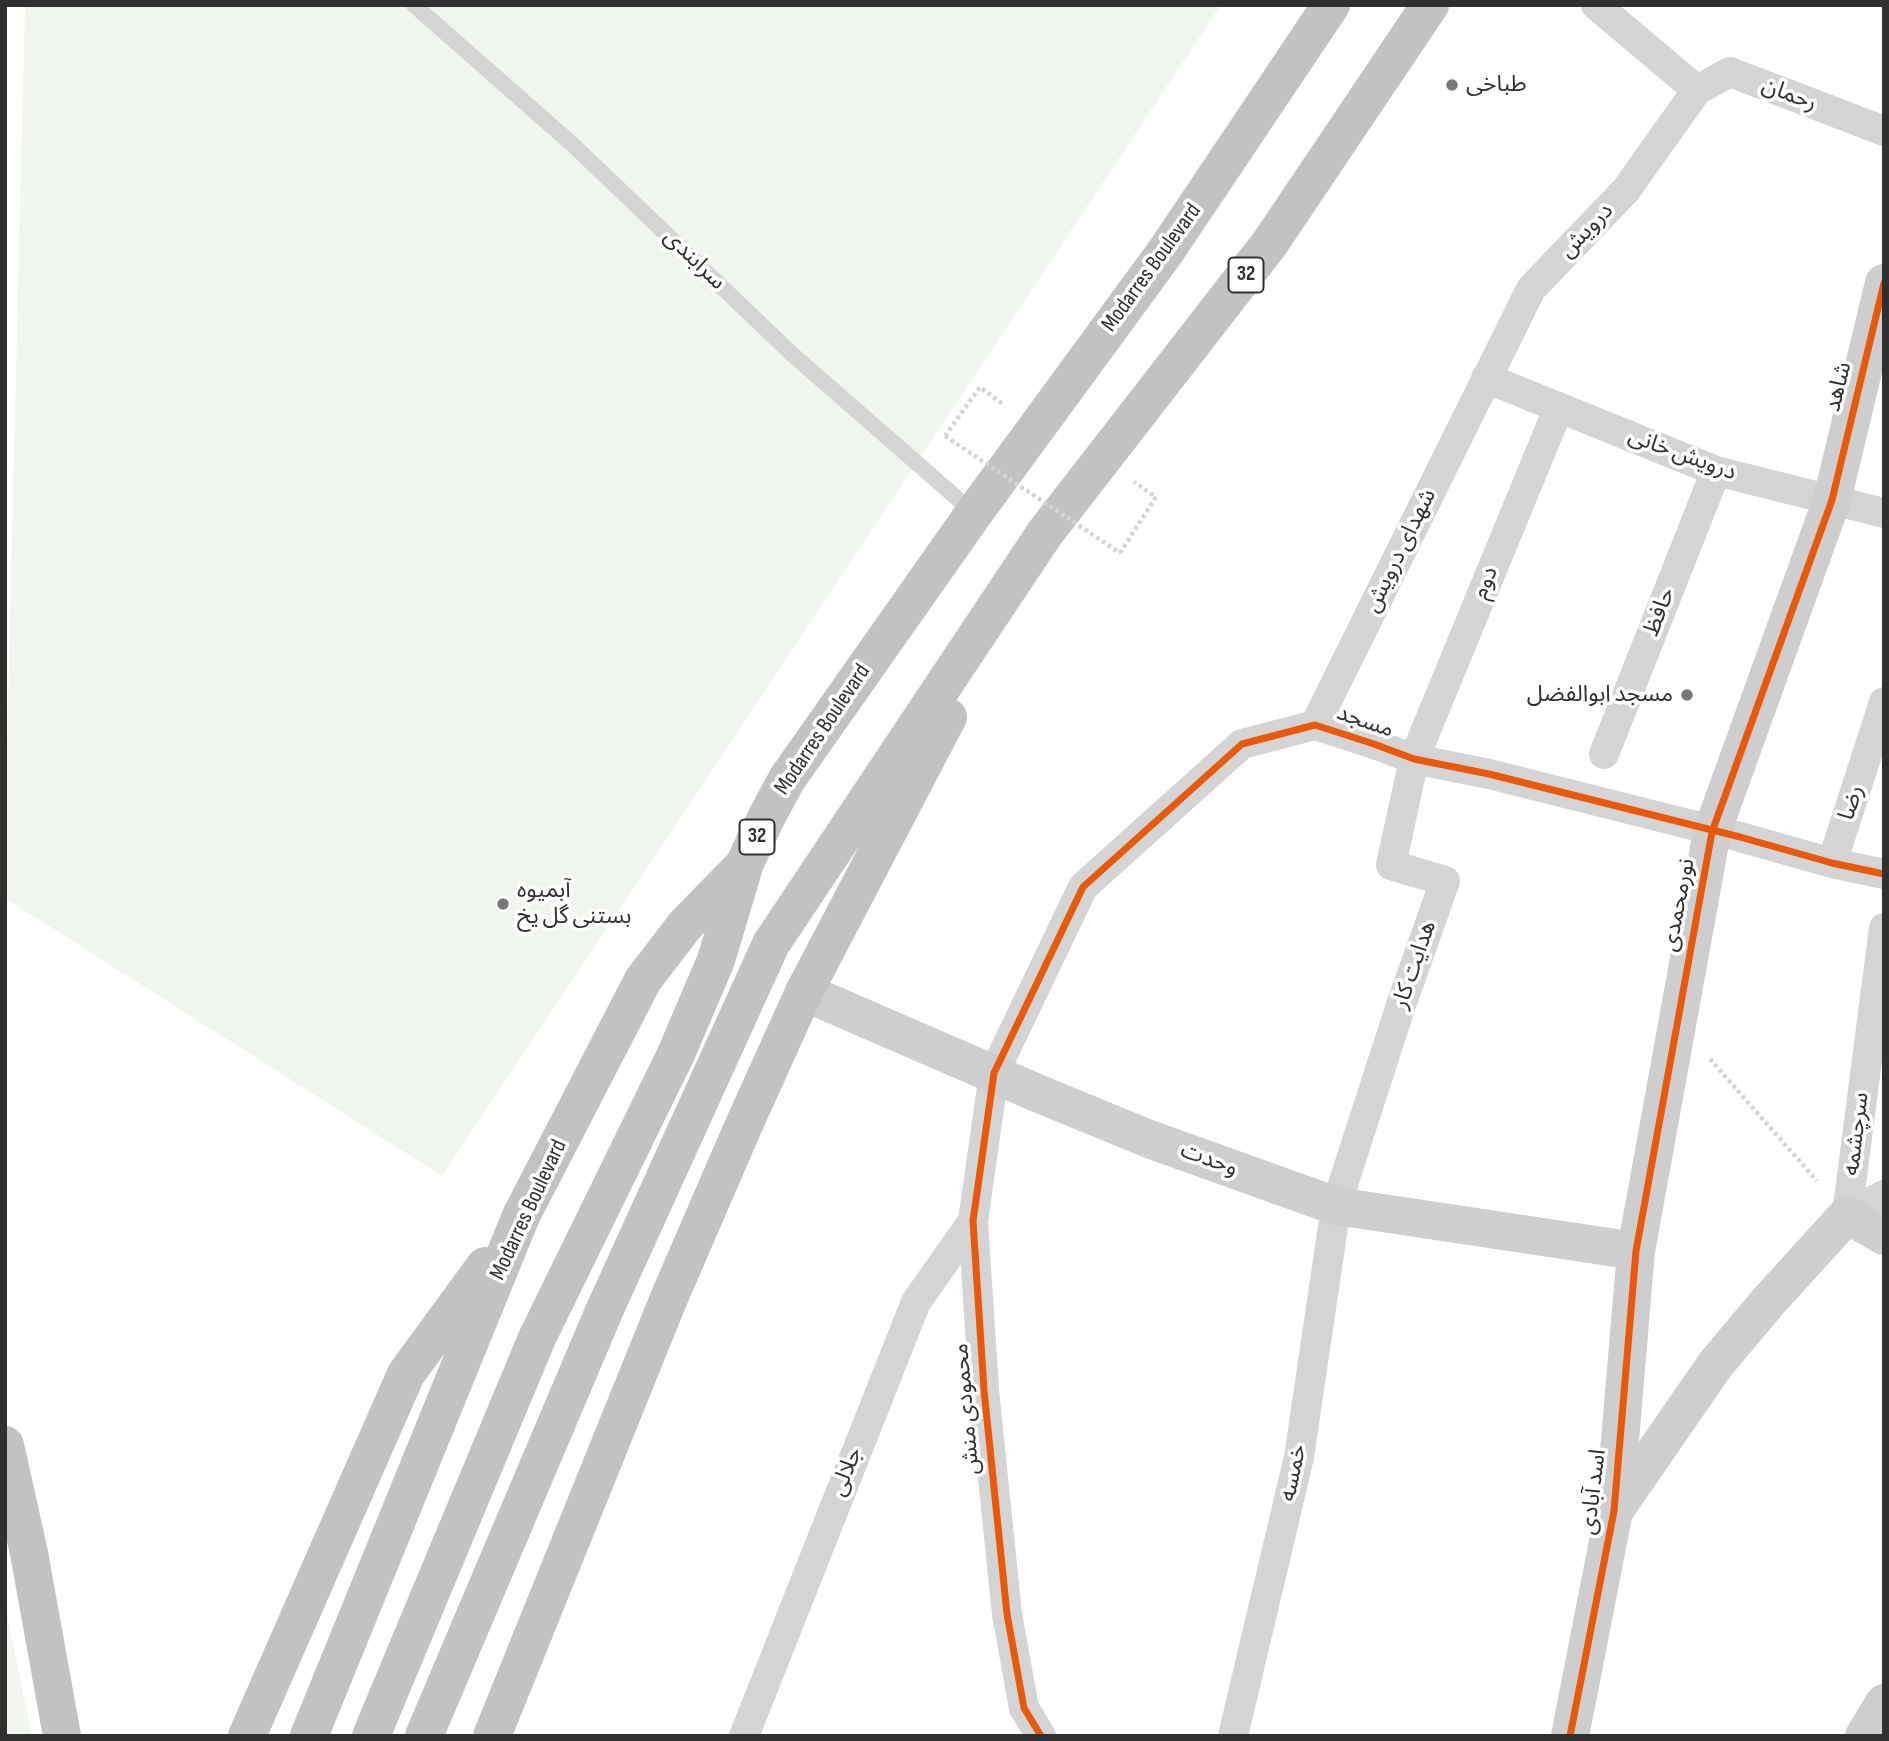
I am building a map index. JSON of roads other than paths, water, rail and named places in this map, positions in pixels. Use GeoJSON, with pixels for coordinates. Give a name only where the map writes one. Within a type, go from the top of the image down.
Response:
{"type":"FeatureCollection","features":[{"type":"Feature","properties":{"kind":"highway","name":"Modarres Boulevard"},"geometry":{"type":"LineString","coordinates":[[309,1736],[521,1216],[643,980],[686,924],[744,865],[787,779],[974,513],[1166,251],[1331,5]]}},
{"type":"Feature","properties":{"kind":"highway","name":"32"},"geometry":{"type":"LineString","coordinates":[[424,1736],[605,1309],[771,944],[1045,533],[1270,243],[1430,5]]}},
{"type":"Feature","properties":{"kind":"highway"},"geometry":{"type":"LineString","coordinates":[[492,1736],[669,1298],[804,992],[1045,533]]}},
{"type":"Feature","properties":{"kind":"highway"},"geometry":{"type":"LineString","coordinates":[[371,1736],[537,1338],[691,1019],[716,960],[744,865]]}},
{"type":"Feature","properties":{"kind":"highway"},"geometry":{"type":"LineString","coordinates":[[247,1736],[407,1374],[521,1216]]}},
{"type":"Feature","properties":{"kind":"highway"},"geometry":{"type":"LineString","coordinates":[[5,1445],[29,1553],[62,1736]]}},
{"type":"Feature","properties":{"kind":"street"},"geometry":{"type":"LineString","coordinates":[[1596,5],[1697,90]]}},
{"type":"Feature","properties":{"kind":"street","name":"رحمان"},"geometry":{"type":"LineString","coordinates":[[1697,90],[1730,72],[1884,131]]}},
{"type":"Feature","properties":{"kind":"street","name":"درویش"},"geometry":{"type":"LineString","coordinates":[[1486,378],[1531,289],[1626,190],[1697,90]]}},
{"type":"Feature","properties":{"kind":"street","name":"شاهد"},"geometry":{"type":"LineString","coordinates":[[1832,500],[1878,329],[1884,283]]}},
{"type":"Feature","properties":{"kind":"street","name":"درویش خانی"},"geometry":{"type":"LineString","coordinates":[[1486,378],[1716,471],[1884,513]]}},
{"type":"Feature","properties":{"kind":"street","name":"شهدای درویش"},"geometry":{"type":"LineString","coordinates":[[1315,725],[1486,378]]}},
{"type":"Feature","properties":{"kind":"street","name":"دوم"},"geometry":{"type":"LineString","coordinates":[[1414,759],[1559,407]]}},
{"type":"Feature","properties":{"kind":"street","name":"حافظ"},"geometry":{"type":"LineString","coordinates":[[1604,754],[1716,471]]}},
{"type":"Feature","properties":{"kind":"street","name":"نورمحمدی"},"geometry":{"type":"LineString","coordinates":[[1636,1251],[1712,832],[1832,500]]}},
{"type":"Feature","properties":{"kind":"street","name":"رضا"},"geometry":{"type":"LineString","coordinates":[[1832,863],[1884,702]]}},
{"type":"Feature","properties":{"kind":"street","name":"مسجد"},"geometry":{"type":"LineString","coordinates":[[994,1073],[1083,887],[1242,744],[1315,725],[1414,759],[1489,774],[1884,874]]}},
{"type":"Feature","properties":{"kind":"street","name":"هدایت کار"},"geometry":{"type":"LineString","coordinates":[[1336,1206],[1400,1008],[1445,881],[1391,865],[1414,759]]}},
{"type":"Feature","properties":{"kind":"street","name":"سرچشمه"},"geometry":{"type":"LineString","coordinates":[[1847,1215],[1884,928]]}},
{"type":"Feature","properties":{"kind":"street","name":"وحدت"},"geometry":{"type":"LineString","coordinates":[[804,992],[1149,1139],[1336,1206],[1636,1251]]}},
{"type":"Feature","properties":{"kind":"street","name":"محمودی منش"},"geometry":{"type":"LineString","coordinates":[[994,1073],[973,1221],[984,1390],[1007,1614],[1024,1709],[1041,1736]]}},
{"type":"Feature","properties":{"kind":"street"},"geometry":{"type":"LineString","coordinates":[[1614,1511],[1715,1365],[1767,1304],[1847,1215],[1884,1195]]}},
{"type":"Feature","properties":{"kind":"street","name":"خمسه"},"geometry":{"type":"LineString","coordinates":[[1233,1736],[1299,1457],[1336,1206]]}},
{"type":"Feature","properties":{"kind":"street"},"geometry":{"type":"LineString","coordinates":[[1847,1215],[1884,1236]]}},
{"type":"Feature","properties":{"kind":"street","name":"جلالی"},"geometry":{"type":"LineString","coordinates":[[744,1736],[916,1302],[973,1221]]}},
{"type":"Feature","properties":{"kind":"street","name":"اسد آبادی"},"geometry":{"type":"LineString","coordinates":[[1570,1736],[1614,1511],[1636,1251]]}},
{"type":"Feature","properties":{"kind":"street"},"geometry":{"type":"LineString","coordinates":[[1864,1736],[1884,1703]]}},
{"type":"Feature","properties":{"kind":"lane","name":"سرابندی"},"geometry":{"type":"LineString","coordinates":[[414,5],[572,144],[793,355],[974,513]]}},
{"type":"Feature","properties":{"kind":"place","name":"طباخی"},"geometry":{"type":"Point","coordinates":[1452,85]}},
{"type":"Feature","properties":{"kind":"place","name":"مسجد ابوالفضل"},"geometry":{"type":"Point","coordinates":[1687,695]}},
{"type":"Feature","properties":{"kind":"place","name":"آبمیوه بستنی گل یخ"},"geometry":{"type":"Point","coordinates":[503,904]}}]}
